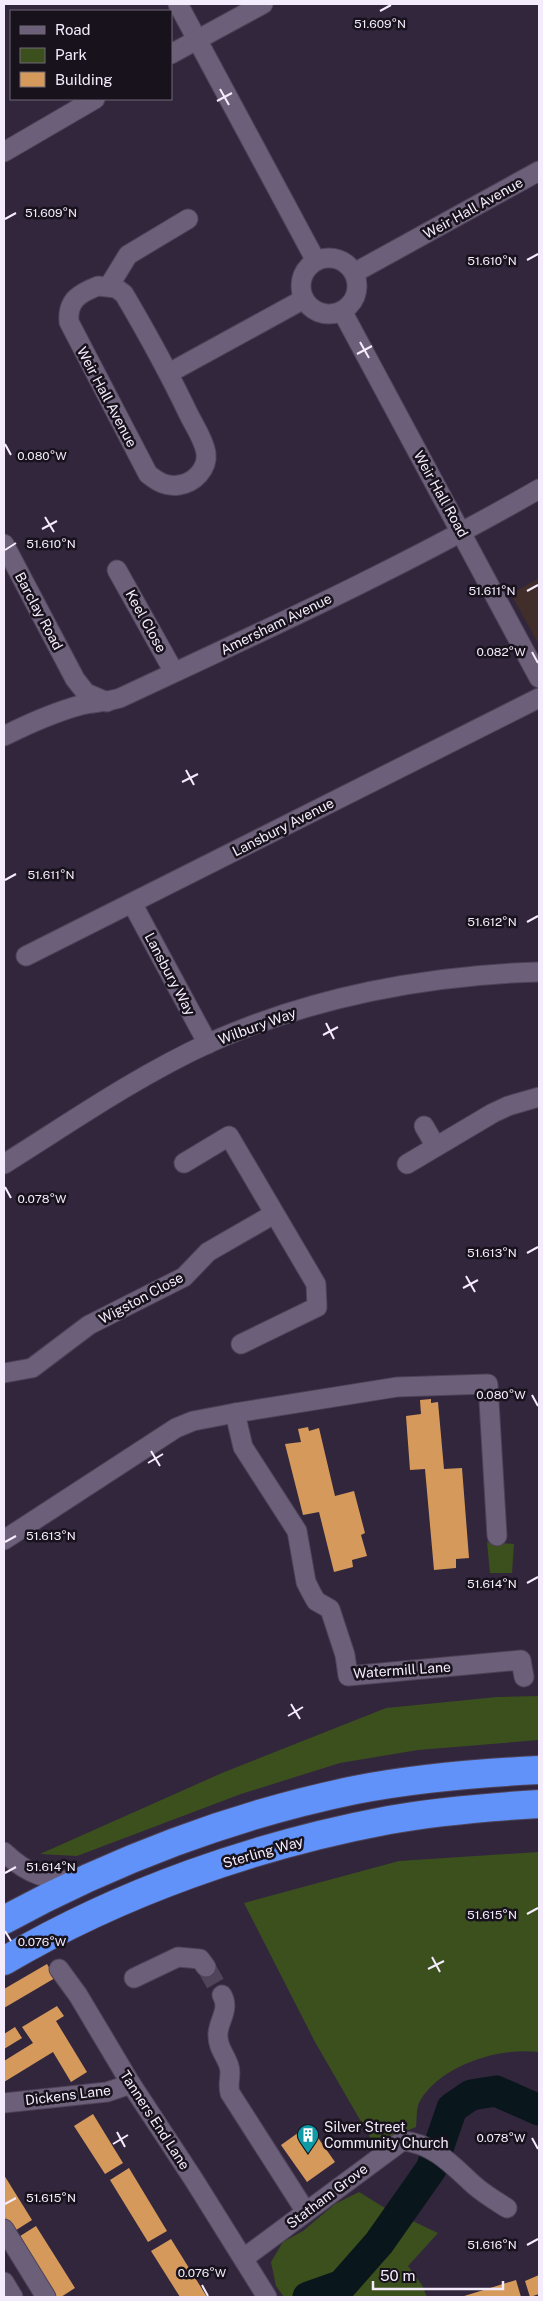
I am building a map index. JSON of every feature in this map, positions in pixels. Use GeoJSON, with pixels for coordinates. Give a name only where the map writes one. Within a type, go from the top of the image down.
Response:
{"type":"FeatureCollection","features":[{"type":"Feature","properties":{"kind":"highway"},"geometry":{"type":"LineString","coordinates":[[4,1920],[82,1881],[176,1843],[244,1819],[312,1800],[401,1782],[478,1773],[539,1770]]}},
{"type":"Feature","properties":{"kind":"highway","name":"Sterling Way"},"geometry":{"type":"LineString","coordinates":[[4,1961],[104,1909],[168,1883],[247,1855],[389,1820],[464,1809],[539,1804]]}},
{"type":"Feature","properties":{"kind":"street"},"geometry":{"type":"LineString","coordinates":[[178,4],[198,38],[316,262]]}},
{"type":"Feature","properties":{"kind":"street"},"geometry":{"type":"LineString","coordinates":[[172,53],[263,4]]}},
{"type":"Feature","properties":{"kind":"street"},"geometry":{"type":"LineString","coordinates":[[4,152],[93,100]]}},
{"type":"Feature","properties":{"kind":"street","name":"Weir Hall Avenue"},"geometry":{"type":"LineString","coordinates":[[354,273],[539,171]]}},
{"type":"Feature","properties":{"kind":"street"},"geometry":{"type":"LineString","coordinates":[[109,286],[128,255],[188,219]]}},
{"type":"Feature","properties":{"kind":"street"},"geometry":{"type":"LineString","coordinates":[[335,259],[345,263],[354,273],[357,292],[351,304],[342,311],[322,314],[315,311],[304,299],[301,287],[302,279],[306,270],[316,262],[335,259]]}},
{"type":"Feature","properties":{"kind":"street","name":"Weir Hall Avenue"},"geometry":{"type":"LineString","coordinates":[[98,286],[109,286],[124,294],[169,373],[202,440],[207,455],[200,474],[185,484],[176,485],[164,485],[154,479],[144,467],[68,322],[69,306],[80,294],[98,286]]}},
{"type":"Feature","properties":{"kind":"street"},"geometry":{"type":"LineString","coordinates":[[169,373],[304,299]]}},
{"type":"Feature","properties":{"kind":"street","name":"Weir Hall Road"},"geometry":{"type":"LineString","coordinates":[[342,311],[539,678]]}},
{"type":"Feature","properties":{"kind":"street","name":"Amersham Avenue"},"geometry":{"type":"LineString","coordinates":[[4,736],[30,723],[81,705],[108,702],[174,672],[462,532],[539,489]]}},
{"type":"Feature","properties":{"kind":"street","name":"Barclay Road"},"geometry":{"type":"LineString","coordinates":[[4,544],[75,679],[86,693],[108,702]]}},
{"type":"Feature","properties":{"kind":"street","name":"Keel Close"},"geometry":{"type":"LineString","coordinates":[[118,570],[174,672]]}},
{"type":"Feature","properties":{"kind":"street"},"geometry":{"type":"LineString","coordinates":[[52,716],[75,697],[75,679]]}},
{"type":"Feature","properties":{"kind":"street","name":"Lansbury Avenue"},"geometry":{"type":"LineString","coordinates":[[26,956],[539,698]]}},
{"type":"Feature","properties":{"kind":"street","name":"Lansbury Way"},"geometry":{"type":"LineString","coordinates":[[132,903],[208,1044]]}},
{"type":"Feature","properties":{"kind":"street","name":"Wilbury Way"},"geometry":{"type":"LineString","coordinates":[[4,1164],[145,1076],[208,1044],[254,1025],[373,991],[448,978],[539,972]]}},
{"type":"Feature","properties":{"kind":"street"},"geometry":{"type":"LineString","coordinates":[[407,1164],[435,1145],[493,1112],[539,1097]]}},
{"type":"Feature","properties":{"kind":"street"},"geometry":{"type":"LineString","coordinates":[[424,1126],[435,1145]]}},
{"type":"Feature","properties":{"kind":"street"},"geometry":{"type":"LineString","coordinates":[[184,1163],[229,1136],[316,1284],[317,1307],[241,1344]]}},
{"type":"Feature","properties":{"kind":"street","name":"Wigston Close"},"geometry":{"type":"LineString","coordinates":[[4,1373],[32,1368],[89,1326],[184,1277],[208,1252],[274,1214]]}},
{"type":"Feature","properties":{"kind":"street"},"geometry":{"type":"LineString","coordinates":[[4,1540],[176,1428],[193,1421],[397,1387],[488,1384],[497,1536]]}},
{"type":"Feature","properties":{"kind":"street","name":"Watermill Lane"},"geometry":{"type":"LineString","coordinates":[[235,1413],[243,1446],[297,1531],[306,1582],[316,1601],[330,1609],[345,1655],[348,1676],[521,1660],[524,1678]]}},
{"type":"Feature","properties":{"kind":"street"},"geometry":{"type":"LineString","coordinates":[[4,1852],[22,1869],[43,1877],[82,1881]]}},
{"type":"Feature","properties":{"kind":"street"},"geometry":{"type":"LineString","coordinates":[[134,1978],[178,1957],[200,1959],[206,1967]]}},
{"type":"Feature","properties":{"kind":"street","name":"Tanners End Lane"},"geometry":{"type":"LineString","coordinates":[[59,1969],[78,1995],[131,2084],[248,2264],[266,2297]]}},
{"type":"Feature","properties":{"kind":"street"},"geometry":{"type":"LineString","coordinates":[[222,1996],[225,2006],[224,2017],[218,2033],[218,2043],[230,2067],[228,2085],[230,2093],[306,2212]]}},
{"type":"Feature","properties":{"kind":"street","name":"Dickens Lane"},"geometry":{"type":"LineString","coordinates":[[4,2103],[107,2092],[131,2084]]}},
{"type":"Feature","properties":{"kind":"street","name":"Statham Grove"},"geometry":{"type":"LineString","coordinates":[[248,2264],[306,2212],[402,2141],[413,2141],[434,2151],[452,2164],[475,2186],[507,2208]]}},
{"type":"Feature","properties":{"kind":"street"},"geometry":{"type":"LineString","coordinates":[[4,2229],[46,2297]]}},
{"type":"Feature","properties":{"kind":"street"},"geometry":{"type":"LineString","coordinates":[[4,2282],[13,2297]]}},
{"type":"Feature","properties":{"kind":"shaded area"},"geometry":{"type":"Polygon","coordinates":[[[539,578],[539,645],[511,594],[539,578]]]}},
{"type":"Feature","properties":{"kind":"green space"},"geometry":{"type":"Polygon","coordinates":[[[487,1542],[514,1544],[512,1573],[490,1573],[487,1542]]]}},
{"type":"Feature","properties":{"kind":"green space"},"geometry":{"type":"Polygon","coordinates":[[[539,1696],[539,1740],[418,1750],[340,1763],[241,1794],[77,1856],[40,1854],[222,1773],[386,1708],[497,1697],[539,1696]]]}},
{"type":"Feature","properties":{"kind":"green space"},"geometry":{"type":"Polygon","coordinates":[[[539,1852],[539,2052],[507,2052],[473,2061],[457,2068],[442,2077],[420,2101],[417,2110],[416,2127],[374,2144],[315,2042],[244,1903],[399,1861],[539,1852]]]}},
{"type":"Feature","properties":{"kind":"green space"},"geometry":{"type":"Polygon","coordinates":[[[359,2192],[385,2208],[438,2233],[408,2266],[422,2285],[427,2297],[284,2297],[276,2286],[271,2262],[283,2242],[303,2231],[335,2204],[359,2192]]]}},
{"type":"Feature","properties":{"kind":"building"},"geometry":{"type":"Polygon","coordinates":[[[431,1399],[431,1403],[438,1402],[444,1469],[462,1468],[469,1558],[456,1559],[456,1568],[434,1570],[425,1469],[410,1470],[406,1416],[421,1414],[420,1400],[431,1399]]]}},
{"type":"Feature","properties":{"kind":"building"},"geometry":{"type":"Polygon","coordinates":[[[308,1427],[309,1431],[319,1428],[335,1496],[354,1491],[365,1533],[361,1535],[367,1556],[352,1560],[353,1567],[334,1572],[319,1512],[303,1515],[285,1444],[301,1442],[298,1429],[308,1427]]]}},
{"type":"Feature","properties":{"kind":"building"},"geometry":{"type":"Polygon","coordinates":[[[47,1964],[55,1978],[4,2008],[4,1989],[47,1964]]]}},
{"type":"Feature","properties":{"kind":"building"},"geometry":{"type":"Polygon","coordinates":[[[57,2006],[64,2016],[56,2021],[87,2072],[71,2082],[53,2052],[4,2082],[4,2061],[33,2043],[22,2027],[57,2006]]]}},
{"type":"Feature","properties":{"kind":"building"},"geometry":{"type":"Polygon","coordinates":[[[15,2027],[22,2038],[4,2049],[4,2034],[15,2027]]]}},
{"type":"Feature","properties":{"kind":"building"},"geometry":{"type":"Polygon","coordinates":[[[93,2114],[123,2163],[105,2174],[74,2126],[93,2114]]]}},
{"type":"Feature","properties":{"kind":"building","name":"Silver Street Community Church"},"geometry":{"type":"Polygon","coordinates":[[[309,2125],[335,2162],[307,2182],[281,2145],[309,2125]]]}},
{"type":"Feature","properties":{"kind":"building"},"geometry":{"type":"Polygon","coordinates":[[[129,2168],[167,2231],[148,2242],[110,2180],[129,2168]]]}},
{"type":"Feature","properties":{"kind":"building"},"geometry":{"type":"Polygon","coordinates":[[[4,2175],[32,2220],[13,2232],[4,2217],[4,2175]]]}},
{"type":"Feature","properties":{"kind":"building"},"geometry":{"type":"Polygon","coordinates":[[[36,2226],[75,2288],[61,2297],[53,2297],[17,2238],[36,2226]]]}},
{"type":"Feature","properties":{"kind":"building"},"geometry":{"type":"Polygon","coordinates":[[[171,2239],[207,2297],[180,2297],[151,2251],[171,2239]]]}},
{"type":"Feature","properties":{"kind":"building"},"geometry":{"type":"Polygon","coordinates":[[[539,2275],[539,2294],[530,2297],[525,2281],[539,2275]]]}},
{"type":"Feature","properties":{"kind":"building"},"geometry":{"type":"Polygon","coordinates":[[[516,2280],[521,2297],[461,2297],[516,2280]]]}},
{"type":"Feature","properties":{"kind":"waterway"},"geometry":{"type":"LineString","coordinates":[[308,2297],[342,2285],[379,2243],[431,2169],[452,2108],[471,2095],[496,2091],[539,2110]]}},
{"type":"Feature","properties":{"kind":"tunnel"},"geometry":{"type":"LineString","coordinates":[[206,1967],[222,1995]]}},
{"type":"Feature","properties":{"kind":"place","name":"Silver Street Community Church"},"geometry":{"type":"Point","coordinates":[308,2154]}}]}
